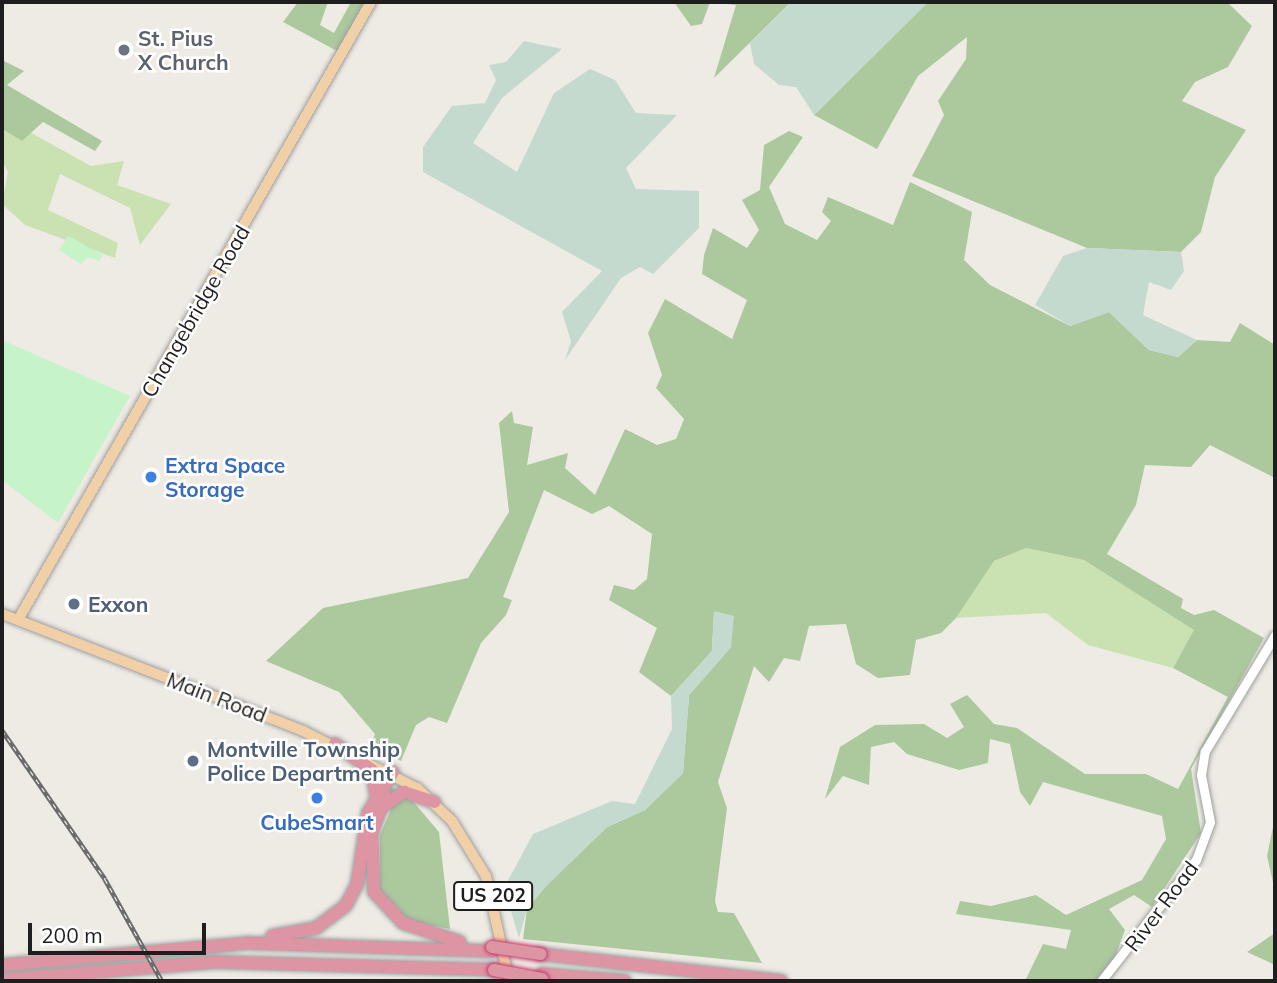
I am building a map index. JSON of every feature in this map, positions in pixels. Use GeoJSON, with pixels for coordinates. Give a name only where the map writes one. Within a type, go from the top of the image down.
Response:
{"type":"FeatureCollection","features":[{"type":"Feature","properties":{"kind":"highway"},"geometry":{"type":"LineString","coordinates":[[2,964],[299,932],[330,921],[357,884],[375,798],[375,773],[335,744]]}},
{"type":"Feature","properties":{"kind":"highway"},"geometry":{"type":"LineString","coordinates":[[375,798],[395,773]]}},
{"type":"Feature","properties":{"kind":"highway"},"geometry":{"type":"LineString","coordinates":[[395,773],[376,816],[370,876],[389,914],[428,935],[492,949]]}},
{"type":"Feature","properties":{"kind":"highway"},"geometry":{"type":"LineString","coordinates":[[376,816],[404,792],[434,802]]}},
{"type":"Feature","properties":{"kind":"highway"},"geometry":{"type":"LineString","coordinates":[[179,946],[305,943],[492,949],[781,981]]}},
{"type":"Feature","properties":{"kind":"highway"},"geometry":{"type":"LineString","coordinates":[[2,981],[215,962],[494,970],[625,981]]}},
{"type":"Feature","properties":{"kind":"highway"},"geometry":{"type":"LineString","coordinates":[[542,976],[556,981]]}},
{"type":"Feature","properties":{"kind":"main road","name":"Changebridge Road"},"geometry":{"type":"LineString","coordinates":[[18,620],[371,2]]}},
{"type":"Feature","properties":{"kind":"main road","name":"Main Road"},"geometry":{"type":"LineString","coordinates":[[2,614],[335,744],[395,773],[434,802],[486,876],[509,981]]}},
{"type":"Feature","properties":{"kind":"street","name":"River Road"},"geometry":{"type":"LineString","coordinates":[[1101,981],[1196,860],[1210,822],[1201,775],[1205,751],[1275,635]]}},
{"type":"Feature","properties":{"kind":"green space"},"geometry":{"type":"Polygon","coordinates":[[[298,2],[328,2],[320,25],[334,33],[351,2],[365,2],[337,51],[283,22],[298,2]]]}},
{"type":"Feature","properties":{"kind":"green space"},"geometry":{"type":"Polygon","coordinates":[[[674,2],[710,2],[702,24],[691,26],[674,2]]]}},
{"type":"Feature","properties":{"kind":"green space"},"geometry":{"type":"Polygon","coordinates":[[[710,2],[791,2],[714,78],[736,5],[710,2]]]}},
{"type":"Feature","properties":{"kind":"green space"},"geometry":{"type":"Polygon","coordinates":[[[791,2],[928,2],[814,115],[796,87],[779,85],[754,64],[750,43],[791,2]]]}},
{"type":"Feature","properties":{"kind":"green space"},"geometry":{"type":"Polygon","coordinates":[[[928,2],[1227,2],[1252,26],[1228,67],[1195,82],[1182,101],[1246,130],[1215,177],[1201,232],[1181,252],[1087,248],[912,176],[944,115],[938,101],[966,59],[967,37],[918,76],[877,149],[814,115],[928,2]]]}},
{"type":"Feature","properties":{"kind":"green space"},"geometry":{"type":"Polygon","coordinates":[[[524,41],[562,49],[502,98],[473,143],[517,172],[554,93],[590,69],[615,80],[636,113],[677,115],[626,168],[636,189],[699,191],[699,228],[653,274],[640,267],[621,278],[565,360],[571,341],[562,312],[602,271],[423,172],[423,147],[452,106],[485,103],[496,80],[489,65],[506,62],[524,41]]]}},
{"type":"Feature","properties":{"kind":"green space"},"geometry":{"type":"Polygon","coordinates":[[[2,60],[24,71],[7,85],[102,141],[95,151],[43,122],[22,141],[2,129],[2,60]]]}},
{"type":"Feature","properties":{"kind":"green space"},"geometry":{"type":"Polygon","coordinates":[[[2,129],[21,140],[26,130],[91,166],[124,161],[117,185],[171,204],[140,245],[130,208],[60,174],[48,210],[118,243],[115,258],[25,225],[2,204],[8,172],[2,161],[2,129]]]}},
{"type":"Feature","properties":{"kind":"green space"},"geometry":{"type":"Polygon","coordinates":[[[789,131],[803,137],[769,187],[785,224],[817,240],[831,221],[822,212],[828,197],[893,225],[910,182],[972,212],[964,260],[990,285],[1070,326],[1109,312],[1149,350],[1178,357],[1197,340],[1230,342],[1240,323],[1275,345],[1275,478],[1210,445],[1191,467],[1145,465],[1136,505],[1107,554],[1183,599],[1181,608],[1194,615],[1214,610],[1264,638],[1191,769],[1201,833],[1152,907],[1134,895],[1109,909],[1125,930],[1106,981],[1025,981],[1043,944],[1066,949],[1071,930],[956,914],[960,901],[991,906],[1036,895],[1066,915],[1142,880],[1166,839],[1162,816],[1043,782],[1030,806],[1020,792],[1010,744],[990,739],[988,763],[959,770],[907,754],[894,742],[871,747],[869,785],[843,776],[825,799],[840,747],[875,725],[924,724],[947,738],[964,727],[950,704],[967,695],[994,724],[1017,728],[1085,774],[1146,774],[1178,789],[1228,697],[1173,668],[1194,630],[1084,560],[1026,548],[994,561],[956,618],[941,633],[916,640],[910,675],[878,678],[856,664],[846,624],[809,626],[800,661],[784,658],[769,682],[754,666],[718,782],[727,808],[715,901],[718,912],[734,913],[762,963],[523,939],[527,909],[546,886],[607,827],[645,810],[683,773],[689,695],[731,647],[714,612],[712,651],[671,696],[639,672],[657,628],[609,600],[614,585],[634,590],[647,579],[652,534],[609,506],[592,514],[544,490],[503,597],[512,600],[506,615],[481,643],[447,723],[429,717],[416,725],[401,761],[371,744],[375,734],[339,692],[266,661],[323,608],[468,578],[509,512],[499,423],[512,411],[514,423],[533,427],[527,465],[568,453],[565,468],[595,495],[625,429],[657,445],[676,439],[684,419],[656,388],[662,375],[648,333],[665,299],[732,339],[747,300],[702,274],[704,255],[713,228],[747,248],[759,230],[742,200],[760,190],[764,145],[789,131]]]}},
{"type":"Feature","properties":{"kind":"green space"},"geometry":{"type":"Polygon","coordinates":[[[68,236],[103,255],[99,261],[88,257],[81,264],[59,250],[68,236]]]}},
{"type":"Feature","properties":{"kind":"green space"},"geometry":{"type":"Polygon","coordinates":[[[1087,248],[1181,252],[1184,271],[1171,290],[1149,282],[1143,315],[1197,340],[1178,357],[1149,350],[1109,312],[1070,326],[1035,305],[1063,256],[1087,248]]]}},
{"type":"Feature","properties":{"kind":"green space"},"geometry":{"type":"Polygon","coordinates":[[[2,340],[130,396],[58,523],[2,480],[2,340]]]}},
{"type":"Feature","properties":{"kind":"green space"},"geometry":{"type":"Polygon","coordinates":[[[1026,548],[1084,560],[1195,630],[1173,668],[1088,645],[1046,613],[956,618],[994,561],[1026,548]]]}},
{"type":"Feature","properties":{"kind":"green space"},"geometry":{"type":"Polygon","coordinates":[[[714,611],[734,616],[731,647],[689,695],[683,773],[645,810],[607,827],[546,886],[527,909],[519,938],[504,888],[533,834],[612,801],[635,804],[672,729],[671,696],[712,651],[714,611]]]}},
{"type":"Feature","properties":{"kind":"green space"},"geometry":{"type":"Polygon","coordinates":[[[379,779],[411,799],[439,832],[450,929],[406,921],[380,893],[380,835],[393,805],[379,779]]]}},
{"type":"Feature","properties":{"kind":"green space"},"geometry":{"type":"Polygon","coordinates":[[[1275,817],[1275,891],[1267,856],[1275,817]]]}},
{"type":"Feature","properties":{"kind":"green space"},"geometry":{"type":"Polygon","coordinates":[[[1275,933],[1275,965],[1247,952],[1275,933]]]}},
{"type":"Feature","properties":{"kind":"railway"},"geometry":{"type":"LineString","coordinates":[[2,730],[105,879],[162,981]]}},
{"type":"Feature","properties":{"kind":"place","name":"St. Pius X Church"},"geometry":{"type":"Point","coordinates":[124,50]}},
{"type":"Feature","properties":{"kind":"place","name":"Extra Space Storage"},"geometry":{"type":"Point","coordinates":[151,477]}},
{"type":"Feature","properties":{"kind":"place","name":"Exxon"},"geometry":{"type":"Point","coordinates":[74,604]}},
{"type":"Feature","properties":{"kind":"place","name":"Montville Township Police Department"},"geometry":{"type":"Point","coordinates":[193,761]}},
{"type":"Feature","properties":{"kind":"place","name":"CubeSmart"},"geometry":{"type":"Point","coordinates":[317,798]}}]}
